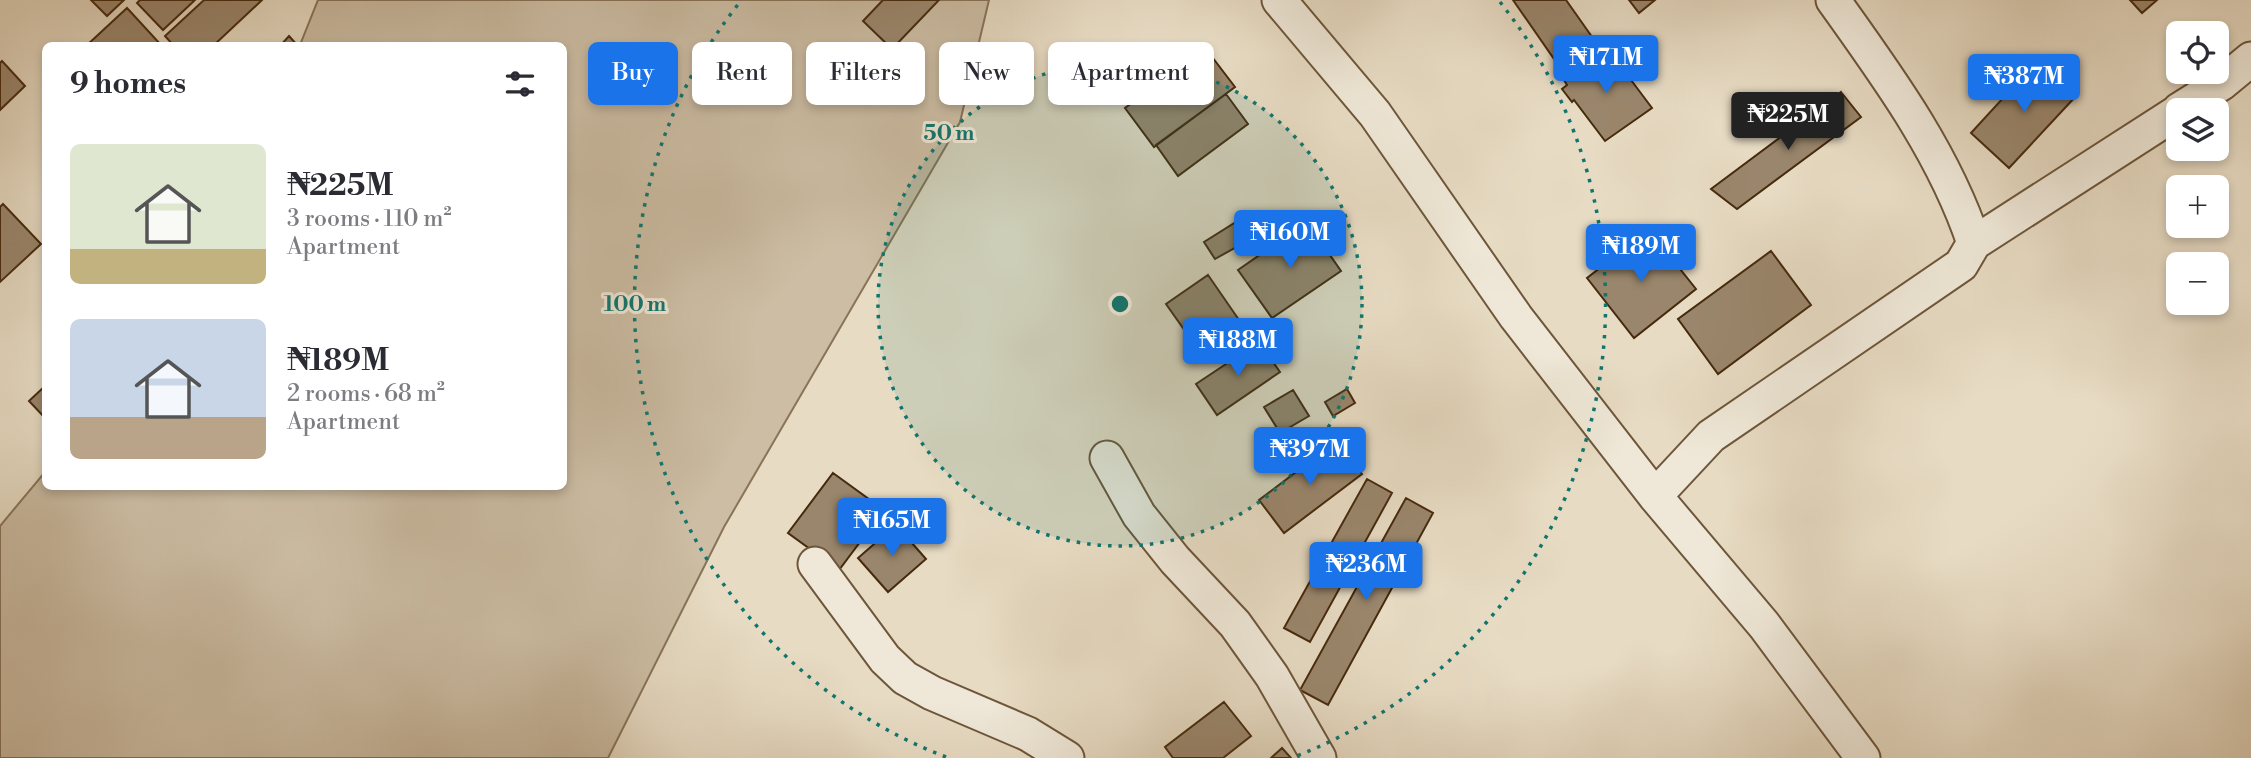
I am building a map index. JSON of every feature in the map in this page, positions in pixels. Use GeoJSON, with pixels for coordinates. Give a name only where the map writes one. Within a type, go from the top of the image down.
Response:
{"type":"FeatureCollection","features":[{"type":"Feature","properties":{"kind":"street"},"geometry":{"type":"LineString","coordinates":[[1279,0],[1376,114],[1516,317],[1655,496],[1764,625],[1863,758]]}},
{"type":"Feature","properties":{"kind":"street"},"geometry":{"type":"LineString","coordinates":[[1833,0],[1895,87],[1932,147],[1963,209],[1974,243]]}},
{"type":"Feature","properties":{"kind":"street"},"geometry":{"type":"LineString","coordinates":[[2198,98],[2222,83],[2251,59]]}},
{"type":"Feature","properties":{"kind":"street"},"geometry":{"type":"LineString","coordinates":[[1655,496],[1711,436],[1961,265],[1974,243],[2166,118]]}},
{"type":"Feature","properties":{"kind":"street"},"geometry":{"type":"LineString","coordinates":[[1107,458],[1139,515],[1174,559],[1234,624],[1272,676],[1319,758]]}},
{"type":"Feature","properties":{"kind":"street"},"geometry":{"type":"LineString","coordinates":[[815,564],[885,659],[905,678],[932,693],[1028,734],[1067,758]]}},
{"type":"Feature","properties":{"kind":"shaded area"},"geometry":{"type":"Polygon","coordinates":[[[318,0],[989,0],[979,42],[939,42],[939,105],[964,105],[960,122],[724,527],[608,758],[0,758],[0,526],[42,476],[42,490],[567,490],[567,42],[301,42],[318,0]]]}},
{"type":"Feature","properties":{"kind":"building"},"geometry":{"type":"Polygon","coordinates":[[[91,0],[124,0],[107,16],[91,0]]]}},
{"type":"Feature","properties":{"kind":"building"},"geometry":{"type":"Polygon","coordinates":[[[140,0],[195,0],[163,30],[137,3],[140,0]]]}},
{"type":"Feature","properties":{"kind":"building"},"geometry":{"type":"Polygon","coordinates":[[[204,0],[262,0],[217,42],[170,42],[165,36],[204,0]]]}},
{"type":"Feature","properties":{"kind":"building"},"geometry":{"type":"Polygon","coordinates":[[[883,0],[939,0],[899,42],[885,42],[863,21],[883,0]]]}},
{"type":"Feature","properties":{"kind":"building"},"geometry":{"type":"Polygon","coordinates":[[[1513,0],[1566,0],[1597,44],[1561,69],[1513,0]]]}},
{"type":"Feature","properties":{"kind":"building"},"geometry":{"type":"Polygon","coordinates":[[[1629,0],[1655,0],[1639,13],[1629,0]]]}},
{"type":"Feature","properties":{"kind":"building"},"geometry":{"type":"Polygon","coordinates":[[[2130,0],[2157,0],[2142,13],[2130,0]]]}},
{"type":"Feature","properties":{"kind":"building"},"geometry":{"type":"Polygon","coordinates":[[[127,8],[158,42],[90,42],[127,8]]]}},
{"type":"Feature","properties":{"kind":"building"},"geometry":{"type":"Polygon","coordinates":[[[289,36],[294,42],[284,42],[289,36]]]}},
{"type":"Feature","properties":{"kind":"building"},"geometry":{"type":"Polygon","coordinates":[[[1607,48],[1652,108],[1605,141],[1574,100],[1572,102],[1562,89],[1567,85],[1564,80],[1607,48]]]}},
{"type":"Feature","properties":{"kind":"building"},"geometry":{"type":"Polygon","coordinates":[[[1214,59],[1235,87],[1214,103],[1214,59]]]}},
{"type":"Feature","properties":{"kind":"building"},"geometry":{"type":"Polygon","coordinates":[[[2038,60],[2077,95],[2009,168],[1971,133],[2038,60]]]}},
{"type":"Feature","properties":{"kind":"building"},"geometry":{"type":"Polygon","coordinates":[[[2,61],[25,86],[0,110],[0,63],[2,61]]]}},
{"type":"Feature","properties":{"kind":"building"},"geometry":{"type":"Polygon","coordinates":[[[1841,92],[1861,117],[1737,209],[1711,189],[1841,92]]]}},
{"type":"Feature","properties":{"kind":"building"},"geometry":{"type":"Polygon","coordinates":[[[1226,94],[1248,124],[1178,176],[1156,145],[1226,94]]]}},
{"type":"Feature","properties":{"kind":"building"},"geometry":{"type":"Polygon","coordinates":[[[1129,105],[1211,105],[1154,147],[1125,108],[1129,105]]]}},
{"type":"Feature","properties":{"kind":"building"},"geometry":{"type":"Polygon","coordinates":[[[3,204],[41,244],[0,282],[0,207],[3,204]]]}},
{"type":"Feature","properties":{"kind":"building"},"geometry":{"type":"Polygon","coordinates":[[[1236,222],[1247,241],[1215,259],[1204,242],[1236,222]]]}},
{"type":"Feature","properties":{"kind":"building"},"geometry":{"type":"Polygon","coordinates":[[[1307,222],[1341,271],[1272,318],[1238,270],[1307,222]]]}},
{"type":"Feature","properties":{"kind":"building"},"geometry":{"type":"Polygon","coordinates":[[[1649,230],[1696,289],[1634,338],[1587,278],[1649,230]]]}},
{"type":"Feature","properties":{"kind":"building"},"geometry":{"type":"Polygon","coordinates":[[[1771,251],[1811,305],[1718,374],[1678,319],[1771,251]]]}},
{"type":"Feature","properties":{"kind":"building"},"geometry":{"type":"Polygon","coordinates":[[[1208,275],[1248,333],[1207,362],[1166,304],[1208,275]]]}},
{"type":"Feature","properties":{"kind":"building"},"geometry":{"type":"Polygon","coordinates":[[[1259,342],[1280,372],[1217,415],[1196,384],[1259,342]]]}},
{"type":"Feature","properties":{"kind":"building"},"geometry":{"type":"Polygon","coordinates":[[[42,389],[42,415],[29,401],[42,389]]]}},
{"type":"Feature","properties":{"kind":"building"},"geometry":{"type":"Polygon","coordinates":[[[1347,389],[1355,403],[1333,416],[1325,402],[1347,389]]]}},
{"type":"Feature","properties":{"kind":"building"},"geometry":{"type":"Polygon","coordinates":[[[1293,390],[1309,416],[1280,433],[1264,407],[1293,390]]]}},
{"type":"Feature","properties":{"kind":"building"},"geometry":{"type":"Polygon","coordinates":[[[1337,441],[1362,474],[1284,533],[1259,500],[1337,441]]]}},
{"type":"Feature","properties":{"kind":"building"},"geometry":{"type":"Polygon","coordinates":[[[833,473],[884,510],[839,570],[788,533],[833,473]]]}},
{"type":"Feature","properties":{"kind":"building"},"geometry":{"type":"Polygon","coordinates":[[[1367,479],[1392,493],[1310,642],[1284,628],[1367,479]]]}},
{"type":"Feature","properties":{"kind":"building"},"geometry":{"type":"Polygon","coordinates":[[[1406,498],[1433,513],[1328,705],[1300,690],[1406,498]]]}},
{"type":"Feature","properties":{"kind":"building"},"geometry":{"type":"Polygon","coordinates":[[[896,525],[926,559],[888,592],[858,558],[896,525]]]}},
{"type":"Feature","properties":{"kind":"building"},"geometry":{"type":"Polygon","coordinates":[[[1224,702],[1251,736],[1223,758],[1173,758],[1165,747],[1224,702]]]}},
{"type":"Feature","properties":{"kind":"building"},"geometry":{"type":"Polygon","coordinates":[[[1282,748],[1291,758],[1271,758],[1282,748]]]}}]}
